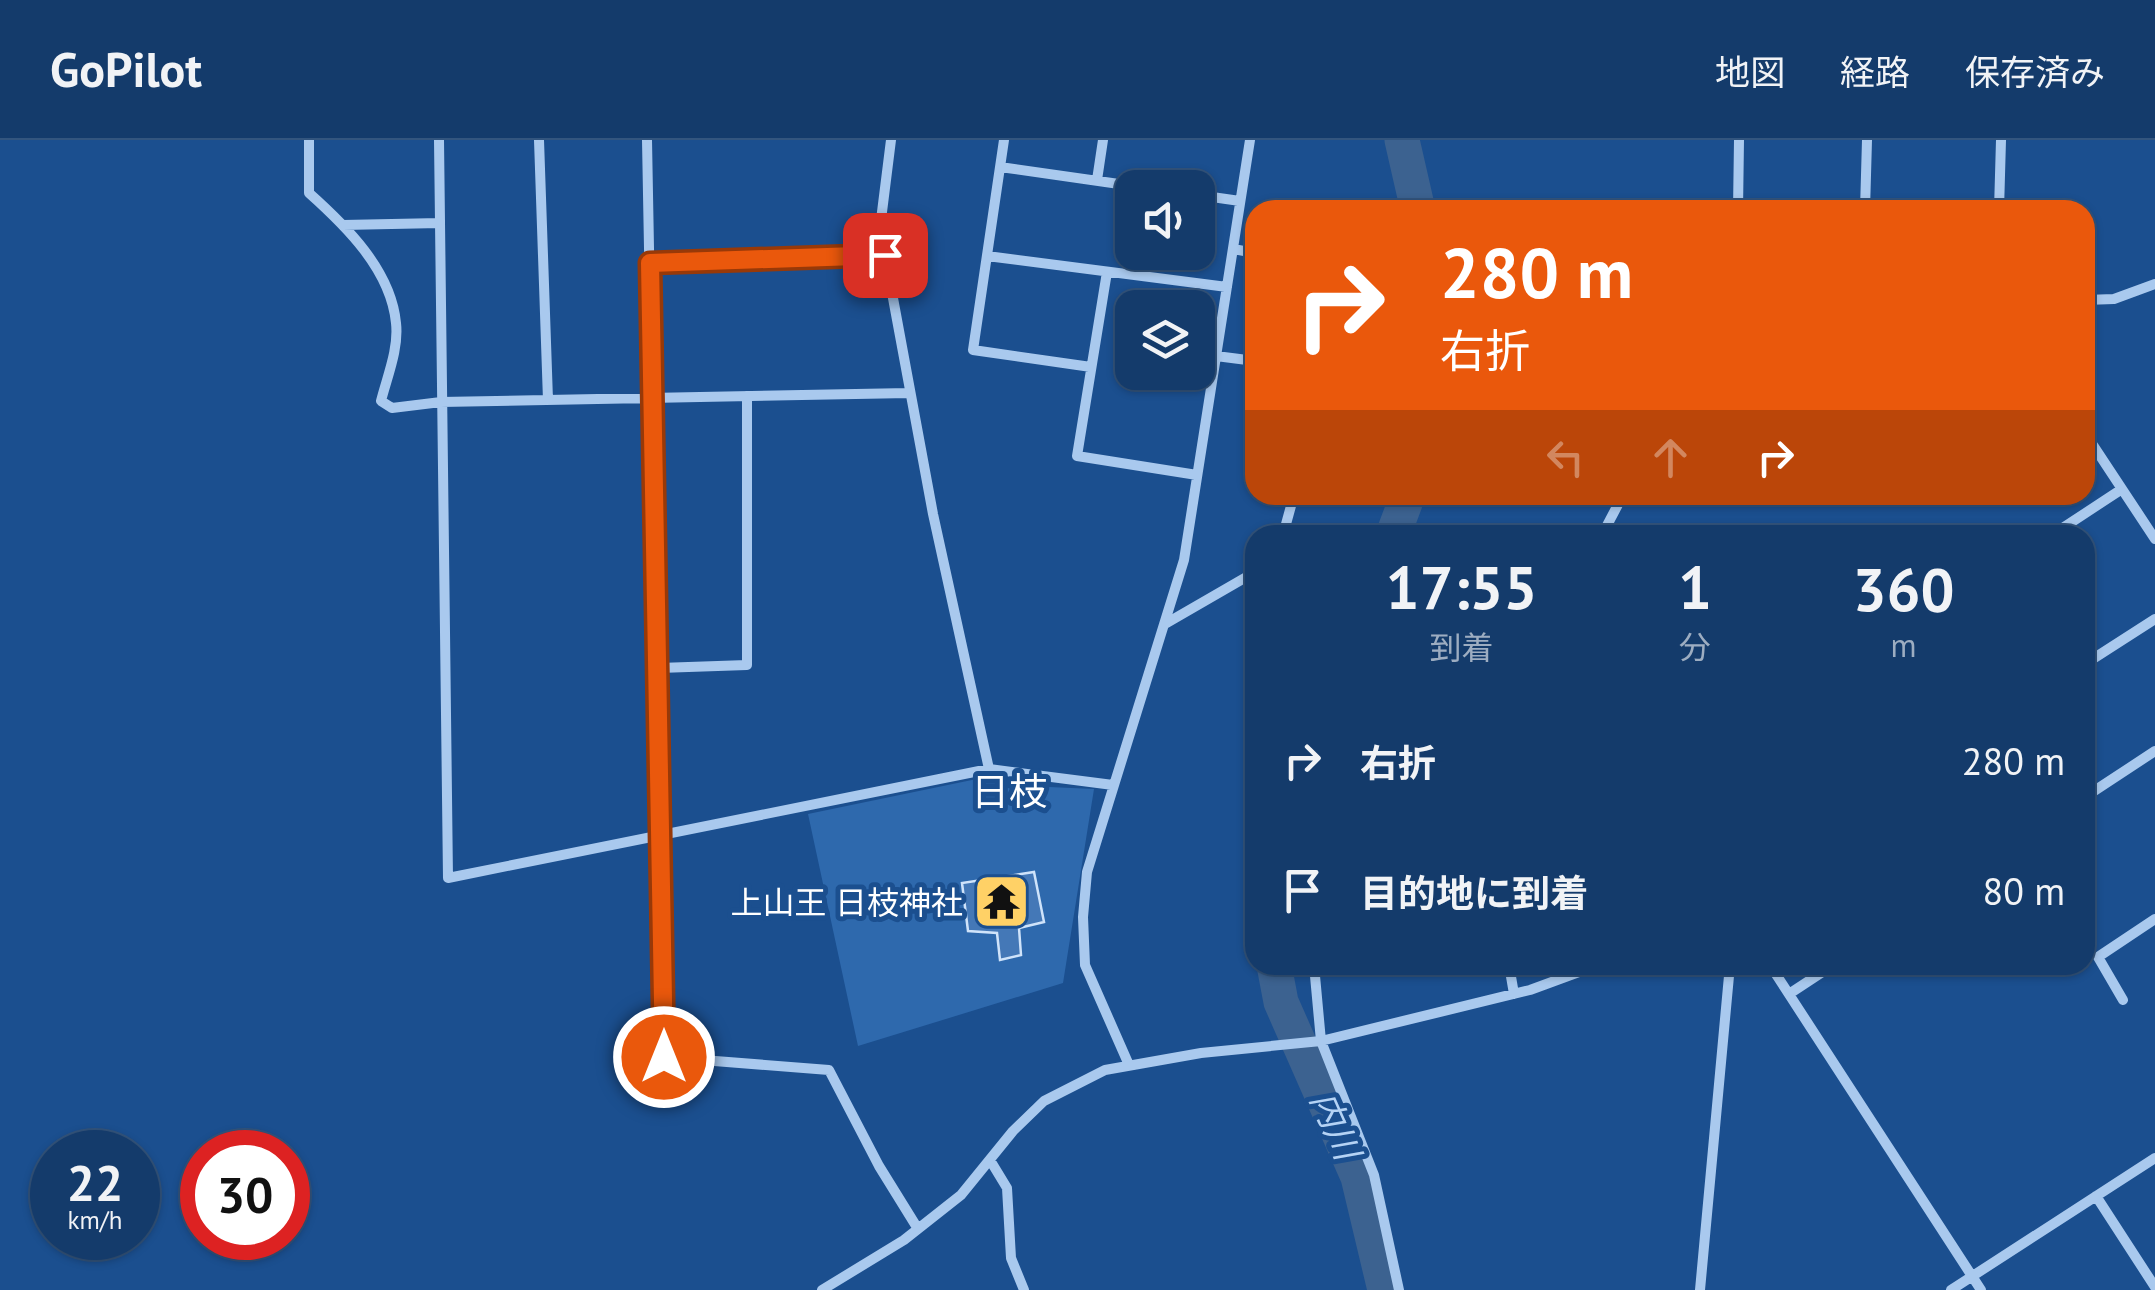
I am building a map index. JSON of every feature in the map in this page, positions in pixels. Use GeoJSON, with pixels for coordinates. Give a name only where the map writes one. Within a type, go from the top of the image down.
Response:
{"type":"FeatureCollection","features":[{"type":"Feature","properties":{"kind":"street"},"geometry":{"type":"LineString","coordinates":[[309,140],[309,193],[359,242],[384,284],[396,322],[393,355],[381,401],[392,408],[441,402],[909,393]]}},
{"type":"Feature","properties":{"kind":"street"},"geometry":{"type":"LineString","coordinates":[[438,140],[448,878],[989,768],[1114,784]]}},
{"type":"Feature","properties":{"kind":"street"},"geometry":{"type":"LineString","coordinates":[[539,140],[548,400]]}},
{"type":"Feature","properties":{"kind":"street"},"geometry":{"type":"LineString","coordinates":[[647,140],[664,1057],[829,1070],[879,1166],[918,1229]]}},
{"type":"Feature","properties":{"kind":"street"},"geometry":{"type":"LineString","coordinates":[[891,140],[880,228],[909,393],[989,768]]}},
{"type":"Feature","properties":{"kind":"street"},"geometry":{"type":"LineString","coordinates":[[1004,140],[973,350],[1091,368]]}},
{"type":"Feature","properties":{"kind":"street"},"geometry":{"type":"LineString","coordinates":[[1097,180],[1103,140]]}},
{"type":"Feature","properties":{"kind":"street"},"geometry":{"type":"LineString","coordinates":[[1130,1065],[1085,966],[1083,917],[1088,872],[1184,560],[1250,140]]}},
{"type":"Feature","properties":{"kind":"street"},"geometry":{"type":"LineString","coordinates":[[1738,200],[1740,140]]}},
{"type":"Feature","properties":{"kind":"street"},"geometry":{"type":"LineString","coordinates":[[1865,200],[1868,140]]}},
{"type":"Feature","properties":{"kind":"street"},"geometry":{"type":"LineString","coordinates":[[2000,200],[2001,140]]}},
{"type":"Feature","properties":{"kind":"street"},"geometry":{"type":"LineString","coordinates":[[1000,167],[1115,183]]}},
{"type":"Feature","properties":{"kind":"street"},"geometry":{"type":"LineString","coordinates":[[1215,197],[1240,201]]}},
{"type":"Feature","properties":{"kind":"street"},"geometry":{"type":"LineString","coordinates":[[343,225],[440,223]]}},
{"type":"Feature","properties":{"kind":"street"},"geometry":{"type":"LineString","coordinates":[[1233,249],[1245,251]]}},
{"type":"Feature","properties":{"kind":"street"},"geometry":{"type":"LineString","coordinates":[[650,263],[885,255]]}},
{"type":"Feature","properties":{"kind":"street"},"geometry":{"type":"LineString","coordinates":[[987,256],[1226,287]]}},
{"type":"Feature","properties":{"kind":"street"},"geometry":{"type":"LineString","coordinates":[[1107,272],[1077,456],[1197,475]]}},
{"type":"Feature","properties":{"kind":"street"},"geometry":{"type":"LineString","coordinates":[[2095,300],[2114,299],[2155,284]]}},
{"type":"Feature","properties":{"kind":"street"},"geometry":{"type":"LineString","coordinates":[[1216,356],[1245,359]]}},
{"type":"Feature","properties":{"kind":"street"},"geometry":{"type":"LineString","coordinates":[[659,668],[747,665],[747,396]]}},
{"type":"Feature","properties":{"kind":"street"},"geometry":{"type":"LineString","coordinates":[[2095,448],[2155,539]]}},
{"type":"Feature","properties":{"kind":"street"},"geometry":{"type":"LineString","coordinates":[[2067,525],[2122,489]]}},
{"type":"Feature","properties":{"kind":"street"},"geometry":{"type":"LineString","coordinates":[[1164,624],[1245,578]]}},
{"type":"Feature","properties":{"kind":"street"},"geometry":{"type":"LineString","coordinates":[[2095,657],[2155,618]]}},
{"type":"Feature","properties":{"kind":"street"},"geometry":{"type":"LineString","coordinates":[[2095,790],[2155,751]]}},
{"type":"Feature","properties":{"kind":"street"},"geometry":{"type":"LineString","coordinates":[[2124,1000],[2098,957],[2155,918]]}},
{"type":"Feature","properties":{"kind":"street"},"geometry":{"type":"LineString","coordinates":[[1315,975],[1321,1041],[1374,1175],[1399,1290]]}},
{"type":"Feature","properties":{"kind":"street"},"geometry":{"type":"LineString","coordinates":[[1511,975],[1514,994]]}},
{"type":"Feature","properties":{"kind":"street"},"geometry":{"type":"LineString","coordinates":[[822,1290],[918,1229],[961,1195],[1044,1100],[1105,1070],[1321,1041],[1514,994],[1569,975]]}},
{"type":"Feature","properties":{"kind":"street"},"geometry":{"type":"LineString","coordinates":[[1700,1290],[1729,975]]}},
{"type":"Feature","properties":{"kind":"street"},"geometry":{"type":"LineString","coordinates":[[1777,975],[1981,1290]]}},
{"type":"Feature","properties":{"kind":"street"},"geometry":{"type":"LineString","coordinates":[[1789,994],[1818,975]]}},
{"type":"Feature","properties":{"kind":"street"},"geometry":{"type":"LineString","coordinates":[[1951,1290],[2155,1158]]}},
{"type":"Feature","properties":{"kind":"street"},"geometry":{"type":"LineString","coordinates":[[990,1160],[1007,1188],[1011,1258],[1024,1290]]}},
{"type":"Feature","properties":{"kind":"street"},"geometry":{"type":"LineString","coordinates":[[2096,1196],[2155,1287]]}},
{"type":"Feature","properties":{"kind":"shaded area"},"geometry":{"type":"Polygon","coordinates":[[[996,775],[1049,787],[1094,789],[1063,983],[858,1046],[808,814],[996,775]]]}},
{"type":"Feature","properties":{"kind":"building","name":"上山王 日枝神社"},"geometry":{"type":"Polygon","coordinates":[[[1034,872],[1044,922],[1019,928],[1021,955],[1000,960],[997,933],[968,931],[962,883],[1034,872]]]}},
{"type":"Feature","properties":{"kind":"waterway","name":"内川"},"geometry":{"type":"LineString","coordinates":[[1402,140],[1416,200]]}},
{"type":"Feature","properties":{"kind":"waterway","name":"内川"},"geometry":{"type":"LineString","coordinates":[[1397,525],[1404,505]]}},
{"type":"Feature","properties":{"kind":"waterway","name":"内川"},"geometry":{"type":"LineString","coordinates":[[1276,975],[1281,1002],[1358,1177],[1385,1290]]}},
{"type":"Feature","properties":{"kind":"place","name":"上山王 日枝神社"},"geometry":{"type":"Point","coordinates":[1002,902]}},
{"type":"Feature","properties":{"kind":"district","name":"日枝"},"geometry":{"type":"Point","coordinates":[1009,790]}},
{"type":"Feature","properties":{"kind":"route"},"geometry":{"type":"LineString","coordinates":[[664,1057],[650,263],[885,255]]}}]}
